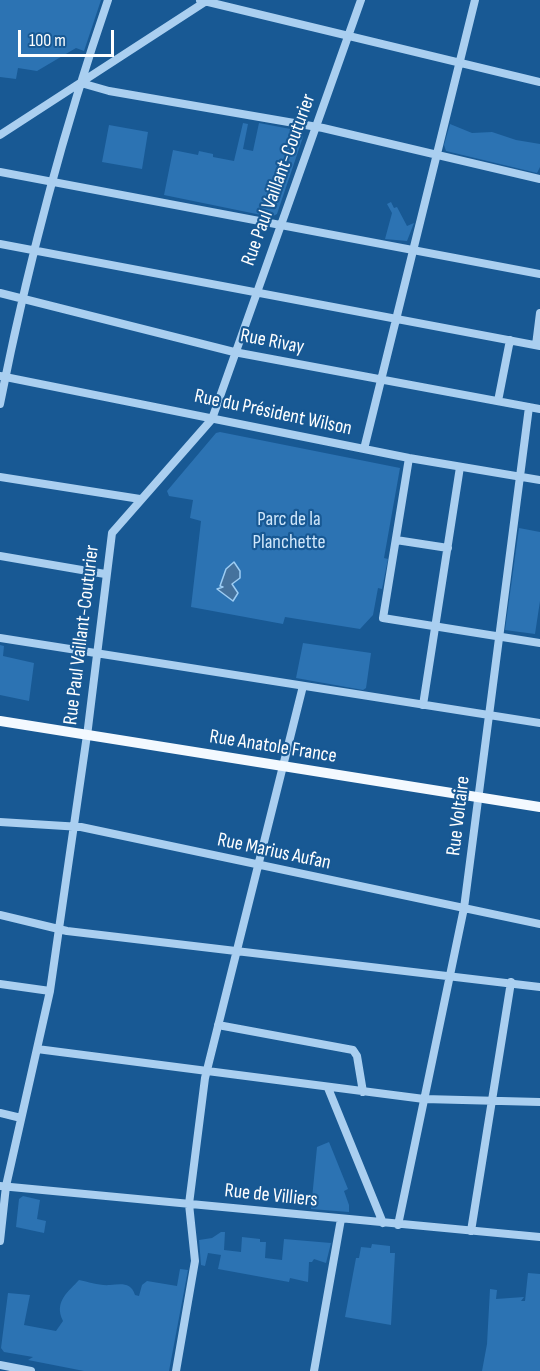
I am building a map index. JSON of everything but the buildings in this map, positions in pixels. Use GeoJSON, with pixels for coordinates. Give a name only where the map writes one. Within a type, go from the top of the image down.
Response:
{"type":"FeatureCollection","features":[{"type":"Feature","properties":{"kind":"main road","name":"Rue Anatole France"},"geometry":{"type":"LineString","coordinates":[[0,721],[540,807]]}},
{"type":"Feature","properties":{"kind":"street"},"geometry":{"type":"LineString","coordinates":[[0,404],[3,376],[53,182],[81,83],[108,0]]}},
{"type":"Feature","properties":{"kind":"street"},"geometry":{"type":"LineString","coordinates":[[0,135],[205,0],[540,82]]}},
{"type":"Feature","properties":{"kind":"street","name":"Rue Paul Vaillant-Couturier"},"geometry":{"type":"LineString","coordinates":[[0,1240],[3,1186],[50,991],[75,826],[105,574],[112,533],[212,419],[361,0]]}},
{"type":"Feature","properties":{"kind":"street"},"geometry":{"type":"LineString","coordinates":[[363,449],[475,0]]}},
{"type":"Feature","properties":{"kind":"street"},"geometry":{"type":"LineString","coordinates":[[81,83],[109,91],[315,127],[540,179]]}},
{"type":"Feature","properties":{"kind":"street"},"geometry":{"type":"LineString","coordinates":[[0,172],[540,274]]}},
{"type":"Feature","properties":{"kind":"street"},"geometry":{"type":"LineString","coordinates":[[0,244],[538,345],[540,313]]}},
{"type":"Feature","properties":{"kind":"street","name":"Rue Rivay"},"geometry":{"type":"LineString","coordinates":[[0,293],[234,352],[540,409]]}},
{"type":"Feature","properties":{"kind":"street"},"geometry":{"type":"LineString","coordinates":[[498,401],[510,340]]}},
{"type":"Feature","properties":{"kind":"street","name":"Rue du Président Wilson"},"geometry":{"type":"LineString","coordinates":[[3,376],[409,458],[540,480]]}},
{"type":"Feature","properties":{"kind":"street","name":"Rue Voltaire"},"geometry":{"type":"LineString","coordinates":[[398,1225],[464,908],[529,407]]}},
{"type":"Feature","properties":{"kind":"street"},"geometry":{"type":"LineString","coordinates":[[409,458],[383,618],[540,643]]}},
{"type":"Feature","properties":{"kind":"street"},"geometry":{"type":"LineString","coordinates":[[423,705],[460,467]]}},
{"type":"Feature","properties":{"kind":"street"},"geometry":{"type":"LineString","coordinates":[[0,477],[140,500]]}},
{"type":"Feature","properties":{"kind":"street"},"geometry":{"type":"LineString","coordinates":[[396,540],[448,548]]}},
{"type":"Feature","properties":{"kind":"street"},"geometry":{"type":"LineString","coordinates":[[0,556],[105,574]]}},
{"type":"Feature","properties":{"kind":"street"},"geometry":{"type":"LineString","coordinates":[[0,638],[540,723]]}},
{"type":"Feature","properties":{"kind":"street"},"geometry":{"type":"LineString","coordinates":[[176,1371],[195,1261],[189,1204],[206,1072],[303,686]]}},
{"type":"Feature","properties":{"kind":"street","name":"Rue Marius Aufan"},"geometry":{"type":"LineString","coordinates":[[0,822],[75,826],[540,924]]}},
{"type":"Feature","properties":{"kind":"street"},"geometry":{"type":"LineString","coordinates":[[0,915],[59,930],[540,987]]}},
{"type":"Feature","properties":{"kind":"street"},"geometry":{"type":"LineString","coordinates":[[471,1231],[511,982]]}},
{"type":"Feature","properties":{"kind":"street"},"geometry":{"type":"LineString","coordinates":[[0,984],[50,991]]}},
{"type":"Feature","properties":{"kind":"street"},"geometry":{"type":"LineString","coordinates":[[218,1025],[353,1050],[357,1056],[363,1092]]}},
{"type":"Feature","properties":{"kind":"street"},"geometry":{"type":"LineString","coordinates":[[37,1049],[424,1100],[540,1102]]}},
{"type":"Feature","properties":{"kind":"street"},"geometry":{"type":"LineString","coordinates":[[328,1088],[383,1223]]}},
{"type":"Feature","properties":{"kind":"street"},"geometry":{"type":"LineString","coordinates":[[0,1113],[21,1118]]}},
{"type":"Feature","properties":{"kind":"street","name":"Rue de Villiers"},"geometry":{"type":"LineString","coordinates":[[3,1186],[540,1237]]}},
{"type":"Feature","properties":{"kind":"street"},"geometry":{"type":"LineString","coordinates":[[314,1371],[341,1219]]}},
{"type":"Feature","properties":{"kind":"street"},"geometry":{"type":"LineString","coordinates":[[0,1365],[31,1371]]}},
{"type":"Feature","properties":{"kind":"green space"},"geometry":{"type":"Polygon","coordinates":[[[0,0],[101,0],[84,51],[76,48],[37,71],[18,68],[16,79],[0,77],[0,0]]]}},
{"type":"Feature","properties":{"kind":"green space"},"geometry":{"type":"Polygon","coordinates":[[[243,123],[248,124],[243,149],[253,151],[259,123],[301,131],[303,137],[277,214],[271,217],[164,195],[173,150],[198,155],[199,151],[213,154],[213,157],[234,161],[243,123]]]}},
{"type":"Feature","properties":{"kind":"green space"},"geometry":{"type":"Polygon","coordinates":[[[450,124],[472,133],[492,132],[516,140],[540,144],[540,167],[537,173],[446,151],[444,145],[450,124]]]}},
{"type":"Feature","properties":{"kind":"green space"},"geometry":{"type":"Polygon","coordinates":[[[109,125],[148,132],[142,169],[102,162],[109,125]]]}},
{"type":"Feature","properties":{"kind":"green space"},"geometry":{"type":"Polygon","coordinates":[[[391,202],[394,208],[397,207],[407,226],[414,223],[407,241],[385,239],[392,213],[387,204],[391,202]]]}},
{"type":"Feature","properties":{"kind":"green space","name":"Parc de la Planchette"},"geometry":{"type":"Polygon","coordinates":[[[216,433],[400,468],[384,558],[388,559],[382,589],[378,588],[373,615],[360,629],[285,617],[283,624],[191,607],[201,521],[190,518],[193,500],[169,496],[167,491],[216,433]]]}},
{"type":"Feature","properties":{"kind":"green space"},"geometry":{"type":"Polygon","coordinates":[[[519,528],[540,532],[540,601],[535,634],[505,630],[519,528]]]}},
{"type":"Feature","properties":{"kind":"green space"},"geometry":{"type":"Polygon","coordinates":[[[303,643],[371,653],[366,688],[363,690],[296,678],[303,643]]]}},
{"type":"Feature","properties":{"kind":"green space"},"geometry":{"type":"Polygon","coordinates":[[[0,645],[4,646],[3,656],[34,663],[29,701],[0,695],[0,645]]]}},
{"type":"Feature","properties":{"kind":"green space"},"geometry":{"type":"Polygon","coordinates":[[[329,1142],[348,1189],[344,1191],[349,1212],[311,1209],[317,1147],[329,1142]]]}},
{"type":"Feature","properties":{"kind":"green space"},"geometry":{"type":"Polygon","coordinates":[[[23,1196],[40,1200],[37,1219],[46,1221],[44,1233],[16,1227],[19,1199],[23,1196]]]}},
{"type":"Feature","properties":{"kind":"green space"},"geometry":{"type":"Polygon","coordinates":[[[225,1232],[224,1250],[241,1252],[242,1237],[260,1239],[260,1242],[266,1242],[265,1258],[282,1260],[284,1239],[331,1243],[326,1263],[314,1259],[309,1262],[308,1282],[290,1278],[289,1282],[218,1269],[221,1255],[208,1253],[205,1266],[201,1265],[199,1240],[212,1238],[225,1232]]]}},
{"type":"Feature","properties":{"kind":"green space"},"geometry":{"type":"Polygon","coordinates":[[[372,1244],[390,1246],[390,1253],[395,1253],[391,1325],[345,1317],[356,1258],[359,1258],[361,1247],[371,1248],[372,1244]]]}},
{"type":"Feature","properties":{"kind":"green space"},"geometry":{"type":"Polygon","coordinates":[[[180,1269],[188,1270],[169,1371],[84,1371],[28,1360],[33,1357],[4,1352],[1,1348],[8,1293],[30,1295],[24,1325],[56,1331],[63,1321],[60,1314],[61,1303],[79,1280],[102,1285],[125,1285],[139,1296],[142,1285],[147,1281],[177,1286],[180,1269]]]}},
{"type":"Feature","properties":{"kind":"green space"},"geometry":{"type":"Polygon","coordinates":[[[528,1273],[540,1274],[540,1371],[482,1371],[487,1344],[490,1289],[497,1290],[496,1299],[524,1297],[521,1301],[525,1301],[528,1273]]]}},
{"type":"Feature","properties":{"kind":"shaded area"},"geometry":{"type":"Polygon","coordinates":[[[234,562],[240,571],[240,578],[232,584],[238,593],[233,601],[217,589],[223,587],[220,586],[226,569],[234,562]]]}}]}
